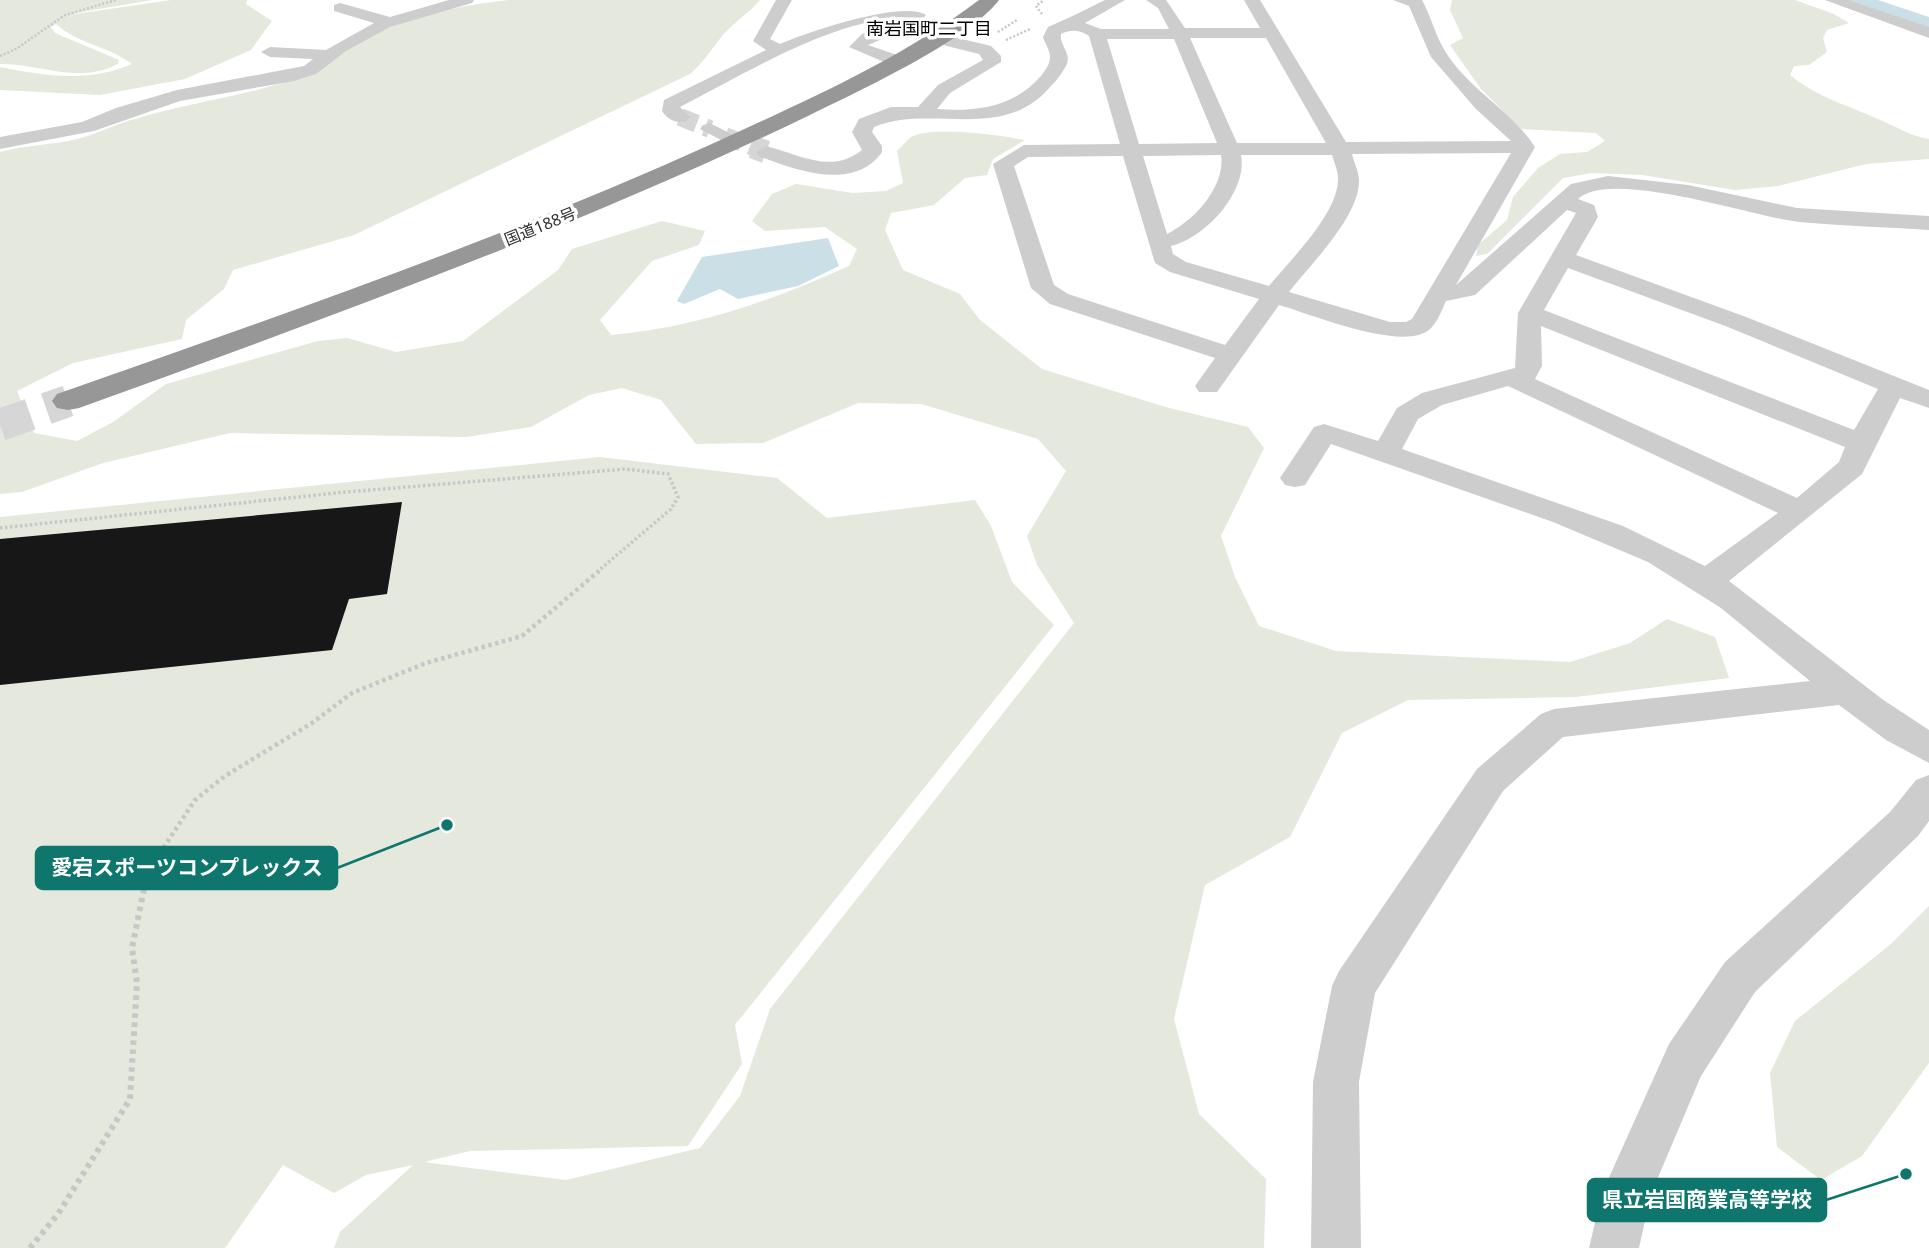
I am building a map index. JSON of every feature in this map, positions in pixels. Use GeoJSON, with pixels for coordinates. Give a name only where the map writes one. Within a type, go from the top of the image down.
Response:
{"type":"FeatureCollection","features":[{"type":"Feature","properties":{"kind":"highway","name":"国道188号"},"geometry":{"type":"LineString","coordinates":[[68,401],[412,276],[654,181],[897,61],[968,19],[989,0]]}},
{"type":"Feature","properties":{"kind":"street"},"geometry":{"type":"LineString","coordinates":[[407,0],[433,9]]}},
{"type":"Feature","properties":{"kind":"street"},"geometry":{"type":"LineString","coordinates":[[0,144],[87,127],[123,112],[177,96],[288,77],[310,70],[330,55],[390,22],[465,0]]}},
{"type":"Feature","properties":{"kind":"street"},"geometry":{"type":"LineString","coordinates":[[780,50],[761,41],[784,0]]}},
{"type":"Feature","properties":{"kind":"street"},"geometry":{"type":"LineString","coordinates":[[1074,25],[1080,18],[1117,0]]}},
{"type":"Feature","properties":{"kind":"street"},"geometry":{"type":"LineString","coordinates":[[1154,0],[1164,5],[1180,34],[1230,150],[1231,177],[1223,191],[1178,237],[1159,242]]}},
{"type":"Feature","properties":{"kind":"street"},"geometry":{"type":"LineString","coordinates":[[1208,386],[1228,354],[1329,227],[1344,200],[1349,180],[1340,149],[1252,0]]}},
{"type":"Feature","properties":{"kind":"street"},"geometry":{"type":"LineString","coordinates":[[1401,0],[1416,3],[1437,52],[1483,105],[1515,131],[1525,147]]}},
{"type":"Feature","properties":{"kind":"street"},"geometry":{"type":"LineString","coordinates":[[1833,0],[1929,33]]}},
{"type":"Feature","properties":{"kind":"street"},"geometry":{"type":"LineString","coordinates":[[1867,0],[1929,21]]}},
{"type":"Feature","properties":{"kind":"street"},"geometry":{"type":"LineString","coordinates":[[680,117],[671,111],[671,104],[855,9],[883,3],[900,4],[911,8],[918,15],[908,24],[866,38],[858,47],[897,61]]}},
{"type":"Feature","properties":{"kind":"street"},"geometry":{"type":"LineString","coordinates":[[340,8],[390,22]]}},
{"type":"Feature","properties":{"kind":"street"},"geometry":{"type":"LineString","coordinates":[[766,152],[815,168],[852,165],[872,152],[872,146],[862,132],[866,123],[891,113],[955,115],[995,112],[1030,99],[1057,66],[1059,58],[1051,37],[1062,26],[1089,28],[1097,34],[1272,33]]}},
{"type":"Feature","properties":{"kind":"street"},"geometry":{"type":"LineString","coordinates":[[1097,34],[1129,151],[1163,258],[1178,267],[1388,329],[1410,330],[1421,324],[1525,147]]}},
{"type":"Feature","properties":{"kind":"street"},"geometry":{"type":"LineString","coordinates":[[923,113],[944,89],[992,62],[992,56],[985,50],[937,38]]}},
{"type":"Feature","properties":{"kind":"street"},"geometry":{"type":"LineString","coordinates":[[270,52],[330,55]]}},
{"type":"Feature","properties":{"kind":"street"},"geometry":{"type":"LineString","coordinates":[[1228,354],[1059,299],[1043,288],[1003,164],[1024,151],[1525,147]]}},
{"type":"Feature","properties":{"kind":"street"},"geometry":{"type":"LineString","coordinates":[[1438,296],[1467,290],[1578,188],[1608,182],[1688,191],[1797,215],[1929,223]]}},
{"type":"Feature","properties":{"kind":"street"},"geometry":{"type":"LineString","coordinates":[[1386,453],[1407,414],[1432,399],[1527,373],[1531,362],[1527,328],[1530,313],[1587,217],[1586,211],[1562,200]]}},
{"type":"Feature","properties":{"kind":"street"},"geometry":{"type":"LineString","coordinates":[[1561,258],[1737,322],[1929,400]]}},
{"type":"Feature","properties":{"kind":"street"},"geometry":{"type":"LineString","coordinates":[[1530,313],[1861,443]]}},
{"type":"Feature","properties":{"kind":"street"},"geometry":{"type":"LineString","coordinates":[[1512,378],[1521,386],[1800,511]]}},
{"type":"Feature","properties":{"kind":"street"},"geometry":{"type":"LineString","coordinates":[[1707,581],[1800,511],[1852,467],[1861,443],[1890,391],[1897,386]]}},
{"type":"Feature","properties":{"kind":"street"},"geometry":{"type":"LineString","coordinates":[[1295,478],[1324,433],[1611,531],[1707,581],[1814,664],[1844,691],[1929,748]]}},
{"type":"Feature","properties":{"kind":"street"},"geometry":{"type":"LineString","coordinates":[[1336,1248],[1336,1082],[1354,986],[1490,780],[1554,724],[1664,709],[1844,691]]}},
{"type":"Feature","properties":{"kind":"street"},"geometry":{"type":"LineString","coordinates":[[1614,1248],[1627,1193],[1685,1059],[1740,977],[1904,824],[1929,791]]}},
{"type":"Feature","properties":{"kind":"path"},"geometry":{"type":"LineString","coordinates":[[0,56],[25,45],[37,32],[61,18],[90,6],[116,0]]}},
{"type":"Feature","properties":{"kind":"path"},"geometry":{"type":"LineString","coordinates":[[1043,18],[1036,6],[1044,0]]}},
{"type":"Feature","properties":{"kind":"path"},"geometry":{"type":"LineString","coordinates":[[998,44],[1040,24]]}},
{"type":"Feature","properties":{"kind":"path"},"geometry":{"type":"LineString","coordinates":[[0,528],[346,492],[626,469],[668,474],[678,497],[671,509],[522,636],[426,663],[352,693],[313,723],[225,776],[195,800],[148,869],[132,948],[137,982],[130,1099],[58,1214],[30,1248]]}},
{"type":"Feature","properties":{"kind":"shaded area"},"geometry":{"type":"Polygon","coordinates":[[[0,0],[152,0],[76,13],[64,21],[75,14],[171,0],[247,0],[246,4],[272,21],[251,50],[185,79],[100,95],[0,90],[0,67],[50,75],[83,76],[132,64],[74,36],[56,24],[51,27],[55,33],[119,60],[118,64],[88,73],[73,73],[0,64],[0,0]]]}},
{"type":"Feature","properties":{"kind":"shaded area"},"geometry":{"type":"Polygon","coordinates":[[[509,0],[760,0],[727,30],[690,74],[354,235],[233,270],[224,289],[186,320],[182,339],[73,363],[17,391],[34,433],[77,441],[113,422],[166,384],[318,341],[347,338],[396,352],[463,341],[558,270],[572,249],[662,221],[705,231],[699,245],[652,261],[600,320],[611,335],[674,326],[733,311],[849,266],[857,249],[825,227],[765,231],[752,221],[772,194],[796,184],[853,193],[886,191],[903,183],[897,151],[913,136],[937,132],[984,134],[1025,140],[993,159],[987,175],[965,178],[934,205],[891,213],[885,230],[903,270],[960,294],[980,320],[1042,369],[1169,408],[1248,427],[1264,448],[1221,536],[1235,577],[1259,626],[1336,651],[1570,662],[1630,643],[1667,619],[1715,637],[1729,678],[1576,697],[1408,700],[1342,733],[1290,837],[1205,885],[1174,1019],[1199,1114],[1266,1179],[1264,1248],[334,1248],[340,1232],[413,1165],[366,1175],[334,1193],[283,1165],[225,1248],[0,1248],[0,517],[600,457],[777,478],[827,518],[975,500],[991,526],[1012,582],[1054,625],[735,1025],[742,1064],[688,1146],[470,1151],[424,1162],[566,1180],[700,1148],[740,1096],[770,1009],[1074,623],[1037,565],[1027,536],[1066,471],[1038,439],[921,404],[858,403],[763,443],[696,444],[661,400],[622,388],[589,395],[531,427],[466,437],[230,433],[103,463],[22,492],[0,494],[0,152],[77,139],[157,113],[269,87],[309,72],[366,38],[400,23],[454,8],[509,0]]]}},
{"type":"Feature","properties":{"kind":"shaded area"},"geometry":{"type":"Polygon","coordinates":[[[1452,0],[1795,0],[1834,14],[1849,23],[1827,30],[1823,38],[1827,52],[1809,65],[1794,66],[1790,75],[1832,100],[1929,139],[1929,159],[1866,164],[1778,186],[1735,190],[1642,175],[1592,173],[1563,178],[1487,254],[1476,256],[1478,245],[1507,220],[1513,197],[1538,168],[1560,154],[1587,152],[1605,141],[1596,133],[1521,129],[1481,89],[1450,45],[1463,38],[1450,10],[1452,0]]]}},
{"type":"Feature","properties":{"kind":"shaded area"},"geometry":{"type":"Polygon","coordinates":[[[828,238],[839,266],[798,286],[738,299],[720,289],[684,304],[677,301],[702,257],[828,238]]]}},
{"type":"Feature","properties":{"kind":"shaded area"},"geometry":{"type":"Polygon","coordinates":[[[1929,906],[1929,1063],[1862,1156],[1821,1180],[1777,1147],[1770,1073],[1795,1021],[1891,944],[1929,906]]]}},
{"type":"Feature","properties":{"kind":"building"},"geometry":{"type":"Polygon","coordinates":[[[402,502],[387,594],[349,599],[332,650],[0,685],[0,539],[402,502]]]}},
{"type":"Feature","properties":{"kind":"waterway"},"geometry":{"type":"LineString","coordinates":[[1851,0],[1929,26]]}},
{"type":"Feature","properties":{"kind":"tunnel"},"geometry":{"type":"LineString","coordinates":[[680,117],[710,129]]}},
{"type":"Feature","properties":{"kind":"tunnel"},"geometry":{"type":"LineString","coordinates":[[725,136],[758,149]]}},
{"type":"Feature","properties":{"kind":"tunnel"},"geometry":{"type":"LineString","coordinates":[[753,147],[766,152]]}},
{"type":"Feature","properties":{"kind":"tunnel"},"geometry":{"type":"LineString","coordinates":[[0,425],[68,401]]}},
{"type":"Feature","properties":{"kind":"place","name":"愛宕スポーツコンプレックス"},"geometry":{"type":"Point","coordinates":[447,825]}},
{"type":"Feature","properties":{"kind":"place","name":"県立岩国商業高等学校"},"geometry":{"type":"Point","coordinates":[1906,1174]}},
{"type":"Feature","properties":{"kind":"district","name":"南岩国町二丁目"},"geometry":{"type":"Point","coordinates":[929,29]}}]}
